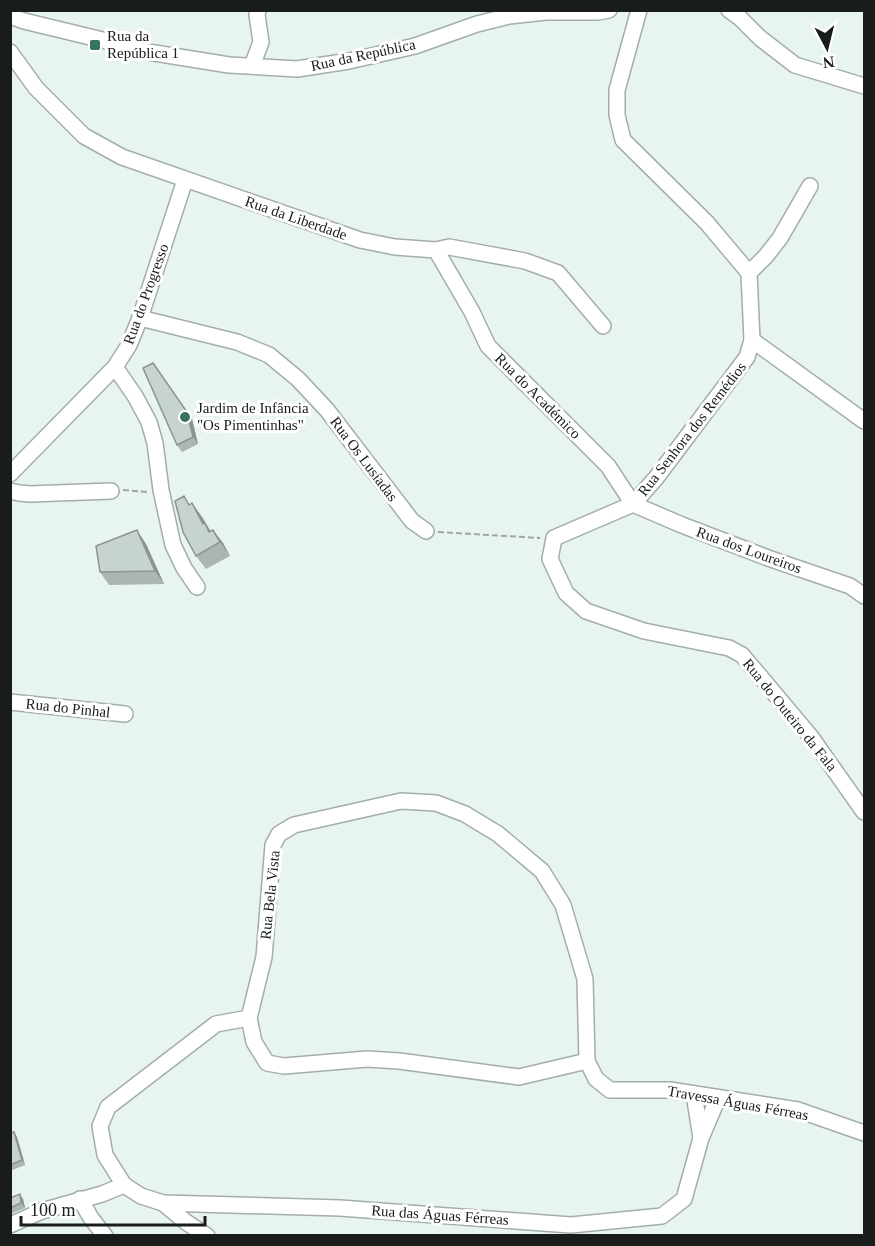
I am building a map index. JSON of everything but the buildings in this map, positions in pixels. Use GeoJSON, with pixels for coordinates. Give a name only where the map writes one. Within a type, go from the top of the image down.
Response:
{"type":"FeatureCollection","features":[{"type":"Feature","properties":{"kind":"street"},"geometry":{"type":"LineString","coordinates":[[252,66],[261,42],[258,10]]}},
{"type":"Feature","properties":{"kind":"street","name":"Rua da República"},"geometry":{"type":"LineString","coordinates":[[10,16],[142,51],[229,65],[297,69],[349,62],[415,46],[514,13],[609,10]]}},
{"type":"Feature","properties":{"kind":"street"},"geometry":{"type":"LineString","coordinates":[[639,10],[617,90],[617,115],[623,140],[707,223],[749,273],[780,238],[810,186]]}},
{"type":"Feature","properties":{"kind":"street"},"geometry":{"type":"LineString","coordinates":[[729,10],[795,65],[864,86]]}},
{"type":"Feature","properties":{"kind":"street","name":"Rua da Liberdade"},"geometry":{"type":"LineString","coordinates":[[10,52],[36,88],[84,136],[122,157],[360,240],[395,247],[436,250],[449,247],[525,261],[558,273],[603,326]]}},
{"type":"Feature","properties":{"kind":"street","name":"Rua do Progresso"},"geometry":{"type":"LineString","coordinates":[[10,474],[115,367],[129,345],[185,180]]}},
{"type":"Feature","properties":{"kind":"street","name":"Rua do Académico"},"geometry":{"type":"LineString","coordinates":[[436,250],[472,312],[488,346],[608,466],[633,504]]}},
{"type":"Feature","properties":{"kind":"street","name":"Rua Senhora dos Remédios"},"geometry":{"type":"LineString","coordinates":[[633,504],[656,478],[747,357],[752,340],[749,273]]}},
{"type":"Feature","properties":{"kind":"street","name":"Rua Os Lusíadas"},"geometry":{"type":"LineString","coordinates":[[140,318],[237,342],[269,355],[298,379],[327,410],[412,521],[426,531]]}},
{"type":"Feature","properties":{"kind":"street"},"geometry":{"type":"LineString","coordinates":[[752,340],[864,422]]}},
{"type":"Feature","properties":{"kind":"street"},"geometry":{"type":"LineString","coordinates":[[115,367],[135,396],[148,422],[155,444],[161,490],[173,545],[197,587]]}},
{"type":"Feature","properties":{"kind":"street"},"geometry":{"type":"LineString","coordinates":[[10,491],[30,494],[111,491]]}},
{"type":"Feature","properties":{"kind":"street"},"geometry":{"type":"LineString","coordinates":[[554,538],[633,504]]}},
{"type":"Feature","properties":{"kind":"street","name":"Rua dos Loureiros"},"geometry":{"type":"LineString","coordinates":[[633,504],[757,554],[850,586],[864,596]]}},
{"type":"Feature","properties":{"kind":"street","name":"Rua do Outeiro da Fala"},"geometry":{"type":"LineString","coordinates":[[554,538],[550,559],[566,593],[586,611],[644,631],[729,648],[742,655],[811,737],[864,812]]}},
{"type":"Feature","properties":{"kind":"street","name":"Rua do Pinhal"},"geometry":{"type":"LineString","coordinates":[[10,702],[125,714]]}},
{"type":"Feature","properties":{"kind":"street","name":"Rua Bela Vista"},"geometry":{"type":"LineString","coordinates":[[249,1018],[264,957],[273,845],[279,834],[294,825],[401,801],[435,802],[465,814],[498,834],[542,871],[563,905],[585,979],[587,1060]]}},
{"type":"Feature","properties":{"kind":"street"},"geometry":{"type":"LineString","coordinates":[[207,1236],[163,1203],[141,1196],[124,1185],[105,1155],[100,1126],[108,1107],[216,1024],[249,1018],[254,1042],[267,1063],[284,1066],[367,1059],[519,1077],[587,1060]]}},
{"type":"Feature","properties":{"kind":"street","name":"Travessa Águas Férreas"},"geometry":{"type":"LineString","coordinates":[[587,1060],[596,1079],[610,1090],[670,1090],[798,1110],[864,1133]]}},
{"type":"Feature","properties":{"kind":"street","name":"Rua das Águas Férreas"},"geometry":{"type":"LineString","coordinates":[[694,1094],[701,1138]]}},
{"type":"Feature","properties":{"kind":"street","name":"Rua das Águas Férreas"},"geometry":{"type":"LineString","coordinates":[[163,1203],[340,1208],[571,1225],[662,1216],[684,1199],[701,1138],[718,1098]]}},
{"type":"Feature","properties":{"kind":"street"},"geometry":{"type":"LineString","coordinates":[[10,1225],[42,1211],[102,1194],[124,1185]]}},
{"type":"Feature","properties":{"kind":"street"},"geometry":{"type":"LineString","coordinates":[[80,1199],[105,1236]]}},
{"type":"Feature","properties":{"kind":"path"},"geometry":{"type":"LineString","coordinates":[[111,491],[161,490]]}},
{"type":"Feature","properties":{"kind":"path"},"geometry":{"type":"LineString","coordinates":[[426,531],[554,538]]}},
{"type":"Feature","properties":{"kind":"place","name":"Rua da República 1"},"geometry":{"type":"Point","coordinates":[95,45]}},
{"type":"Feature","properties":{"kind":"place","name":"Jardim de Infância \"Os Pimentinhas\""},"geometry":{"type":"Point","coordinates":[185,417]}}]}
